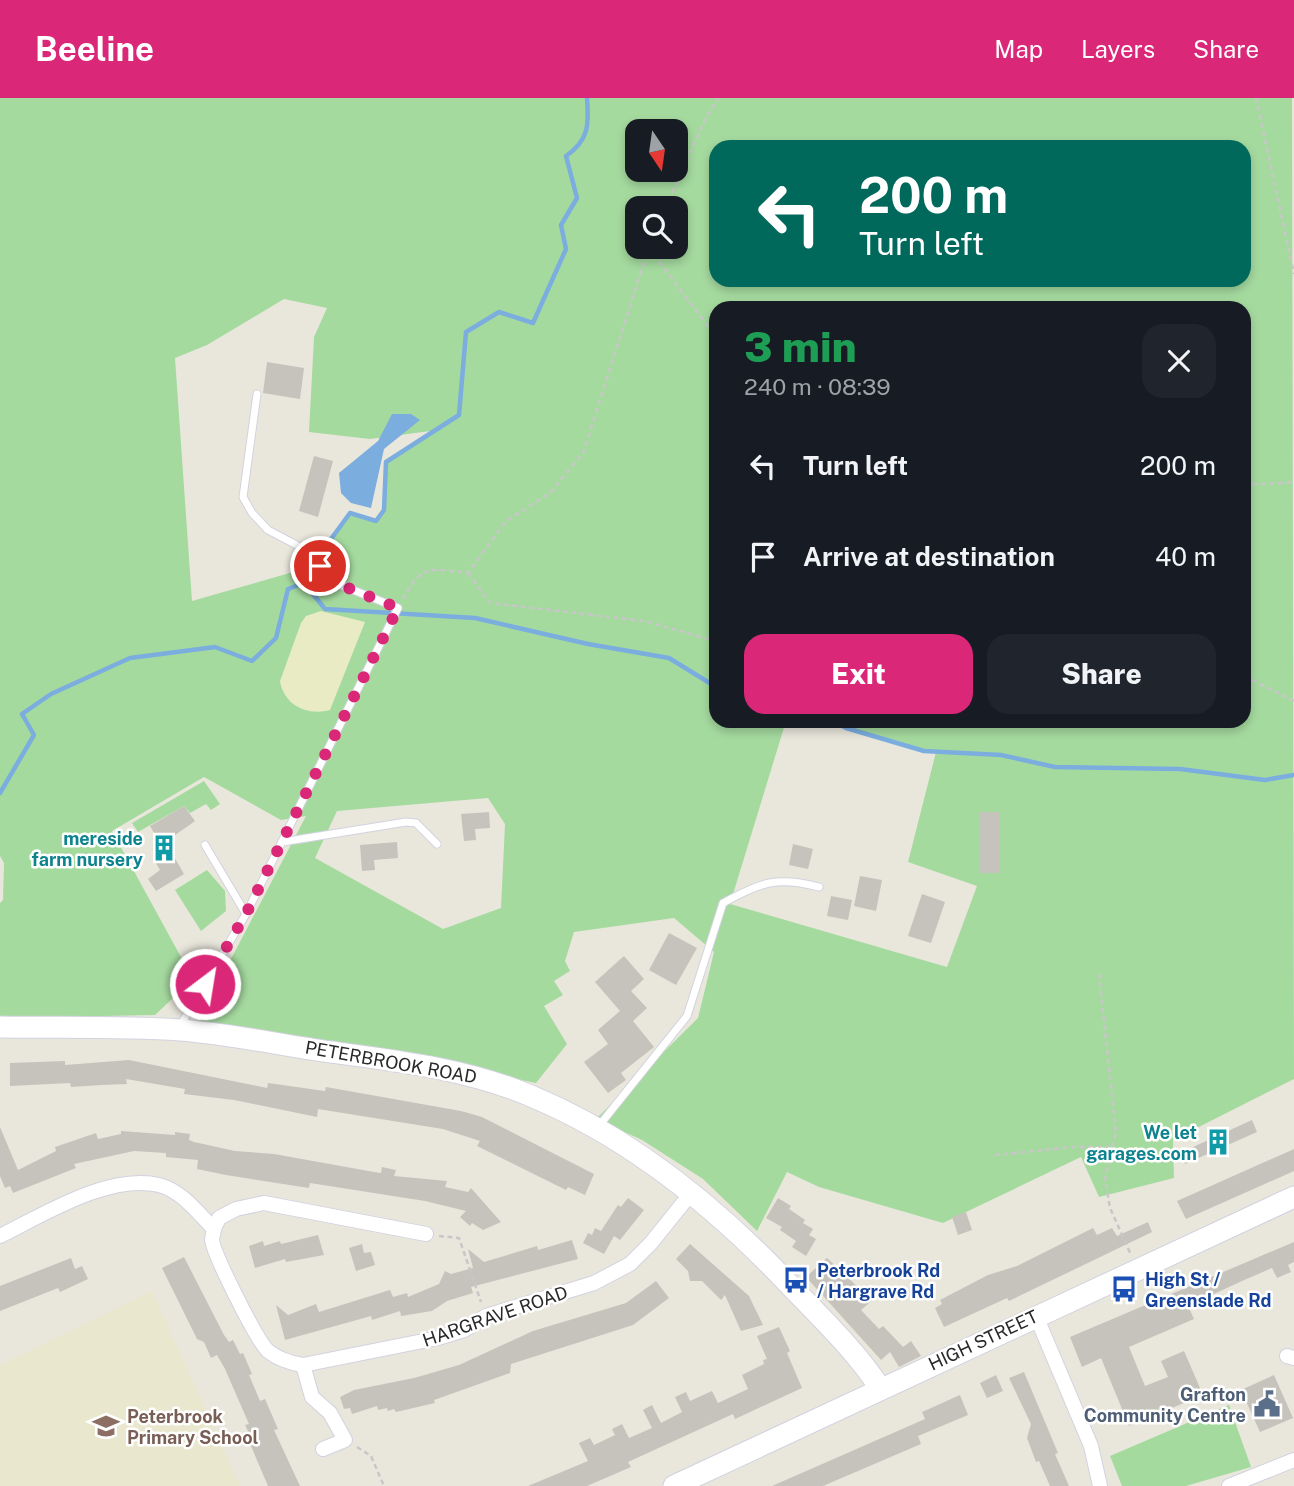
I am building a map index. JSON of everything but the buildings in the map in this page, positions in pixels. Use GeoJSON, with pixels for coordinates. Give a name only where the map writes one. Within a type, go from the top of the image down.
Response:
{"type":"FeatureCollection","features":[{"type":"Feature","properties":{"kind":"street","name":"PETERBROOK ROAD"},"geometry":{"type":"LineString","coordinates":[[0,1027],[178,1030],[271,1040],[484,1079],[533,1097],[596,1130],[692,1192],[736,1230],[806,1302],[880,1388]]}},
{"type":"Feature","properties":{"kind":"street"},"geometry":{"type":"LineString","coordinates":[[0,1236],[88,1194],[131,1183],[160,1185],[181,1197],[214,1229]]}},
{"type":"Feature","properties":{"kind":"street","name":"HARGRAVE ROAD"},"geometry":{"type":"LineString","coordinates":[[303,1365],[438,1338],[464,1330],[486,1316],[594,1283],[630,1264],[652,1243],[692,1192]]}},
{"type":"Feature","properties":{"kind":"street","name":"HIGH STREET"},"geometry":{"type":"LineString","coordinates":[[674,1486],[1136,1268],[1294,1197]]}},
{"type":"Feature","properties":{"kind":"street"},"geometry":{"type":"LineString","coordinates":[[323,1449],[345,1440],[330,1413],[312,1397],[303,1365],[288,1363],[267,1350],[254,1331],[212,1239],[219,1218],[236,1209],[264,1203],[426,1234]]}},
{"type":"Feature","properties":{"kind":"street"},"geometry":{"type":"LineString","coordinates":[[1036,1315],[1091,1446],[1100,1486]]}},
{"type":"Feature","properties":{"kind":"street"},"geometry":{"type":"LineString","coordinates":[[1229,1486],[1294,1460]]}},
{"type":"Feature","properties":{"kind":"lane"},"geometry":{"type":"LineString","coordinates":[[178,1030],[246,914],[397,608],[333,582],[306,550],[268,530],[252,513],[243,496],[257,394]]}},
{"type":"Feature","properties":{"kind":"lane"},"geometry":{"type":"LineString","coordinates":[[282,842],[406,822],[416,823],[437,844]]}},
{"type":"Feature","properties":{"kind":"lane"},"geometry":{"type":"LineString","coordinates":[[205,845],[246,914]]}},
{"type":"Feature","properties":{"kind":"lane"},"geometry":{"type":"LineString","coordinates":[[596,1130],[687,1016],[723,902],[750,887],[772,880],[793,880],[819,887]]}},
{"type":"Feature","properties":{"kind":"path"},"geometry":{"type":"LineString","coordinates":[[670,196],[718,98]]}},
{"type":"Feature","properties":{"kind":"path"},"geometry":{"type":"LineString","coordinates":[[1256,98],[1294,274]]}},
{"type":"Feature","properties":{"kind":"path"},"geometry":{"type":"LineString","coordinates":[[468,573],[506,522],[550,493],[583,453],[645,259]]}},
{"type":"Feature","properties":{"kind":"path"},"geometry":{"type":"LineString","coordinates":[[658,259],[709,328]]}},
{"type":"Feature","properties":{"kind":"path"},"geometry":{"type":"LineString","coordinates":[[1251,485],[1294,482]]}},
{"type":"Feature","properties":{"kind":"path"},"geometry":{"type":"LineString","coordinates":[[397,608],[414,579],[429,569],[468,573],[491,603],[644,621],[709,639]]}},
{"type":"Feature","properties":{"kind":"path"},"geometry":{"type":"LineString","coordinates":[[1251,680],[1294,701]]}},
{"type":"Feature","properties":{"kind":"path"},"geometry":{"type":"LineString","coordinates":[[1100,974],[1115,1120],[1105,1178],[1110,1208],[1136,1268]]}},
{"type":"Feature","properties":{"kind":"path"},"geometry":{"type":"LineString","coordinates":[[995,1154],[1073,1146],[1112,1147]]}},
{"type":"Feature","properties":{"kind":"path"},"geometry":{"type":"LineString","coordinates":[[426,1234],[459,1238],[486,1316]]}},
{"type":"Feature","properties":{"kind":"path"},"geometry":{"type":"LineString","coordinates":[[345,1440],[371,1456],[384,1486]]}},
{"type":"Feature","properties":{"kind":"shaded area","name":"Peterbrook Primary School"},"geometry":{"type":"Polygon","coordinates":[[[152,1291],[240,1486],[0,1486],[0,1365],[152,1291]]]}},
{"type":"Feature","properties":{"kind":"green space"},"geometry":{"type":"Polygon","coordinates":[[[0,98],[1292,98],[1294,1079],[1173,1140],[1174,1178],[1099,1197],[1081,1157],[943,1223],[819,1187],[787,1172],[757,1231],[703,1179],[642,1140],[596,1119],[698,1018],[714,952],[674,918],[574,932],[565,961],[570,971],[554,981],[563,995],[544,1006],[567,1044],[536,1083],[358,1047],[198,1022],[306,816],[281,820],[204,777],[112,831],[193,979],[155,1015],[0,1018],[0,903],[3,900],[4,863],[0,856],[0,98]],[[284,299],[207,345],[175,358],[192,601],[300,570],[323,550],[350,513],[376,521],[384,510],[386,462],[438,430],[370,439],[309,432],[314,337],[327,308],[284,299]],[[488,798],[337,811],[315,858],[443,929],[501,908],[505,824],[488,798]]]}},
{"type":"Feature","properties":{"kind":"green space"},"geometry":{"type":"Polygon","coordinates":[[[204,781],[220,804],[211,810],[206,804],[190,813],[184,806],[138,832],[132,823],[204,781]]]}},
{"type":"Feature","properties":{"kind":"green space"},"geometry":{"type":"Polygon","coordinates":[[[207,870],[225,891],[226,911],[201,931],[175,890],[207,870]]]}},
{"type":"Feature","properties":{"kind":"green space"},"geometry":{"type":"Polygon","coordinates":[[[1229,1405],[1251,1467],[1186,1486],[1122,1486],[1110,1456],[1229,1405]]]}},
{"type":"Feature","properties":{"kind":"sand"},"geometry":{"type":"Polygon","coordinates":[[[321,611],[365,622],[330,710],[313,712],[292,703],[282,690],[280,681],[301,623],[306,616],[321,611]]]}},
{"type":"Feature","properties":{"kind":"water"},"geometry":{"type":"Polygon","coordinates":[[[392,414],[411,414],[420,420],[384,449],[371,508],[351,503],[341,493],[339,473],[378,441],[392,414]]]}},
{"type":"Feature","properties":{"kind":"waterway"},"geometry":{"type":"LineString","coordinates":[[587,98],[586,131],[579,144],[566,156],[577,198],[561,225],[566,249],[533,323],[499,312],[466,332],[459,415],[386,462],[384,510],[376,521],[350,513],[323,550],[300,570],[304,583],[325,609],[475,618],[588,644],[669,658],[709,683]]}},
{"type":"Feature","properties":{"kind":"waterway"},"geometry":{"type":"LineString","coordinates":[[0,793],[34,735],[22,714],[51,694],[130,658],[215,647],[252,661],[276,638],[288,589],[304,583]]}},
{"type":"Feature","properties":{"kind":"waterway"},"geometry":{"type":"LineString","coordinates":[[846,728],[924,751],[1001,755],[1055,767],[1180,769],[1265,780],[1294,775]]}},
{"type":"Feature","properties":{"kind":"place","name":"mereside farm nursery"},"geometry":{"type":"Point","coordinates":[164,848]}},
{"type":"Feature","properties":{"kind":"place","name":"We let garages.com"},"geometry":{"type":"Point","coordinates":[1218,1142]}},
{"type":"Feature","properties":{"kind":"place","name":"Peterbrook Rd / Hargrave Rd"},"geometry":{"type":"Point","coordinates":[796,1280]}},
{"type":"Feature","properties":{"kind":"place","name":"High St / Greenslade Rd"},"geometry":{"type":"Point","coordinates":[1124,1289]}},
{"type":"Feature","properties":{"kind":"place","name":"Grafton Community Centre"},"geometry":{"type":"Point","coordinates":[1267,1404]}},
{"type":"Feature","properties":{"kind":"place","name":"Peterbrook Primary School"},"geometry":{"type":"Point","coordinates":[106,1426]}},
{"type":"Feature","properties":{"kind":"route"},"geometry":{"type":"LineString","coordinates":[[205,984],[246,914],[398,608],[333,582],[320,566]]}}]}
